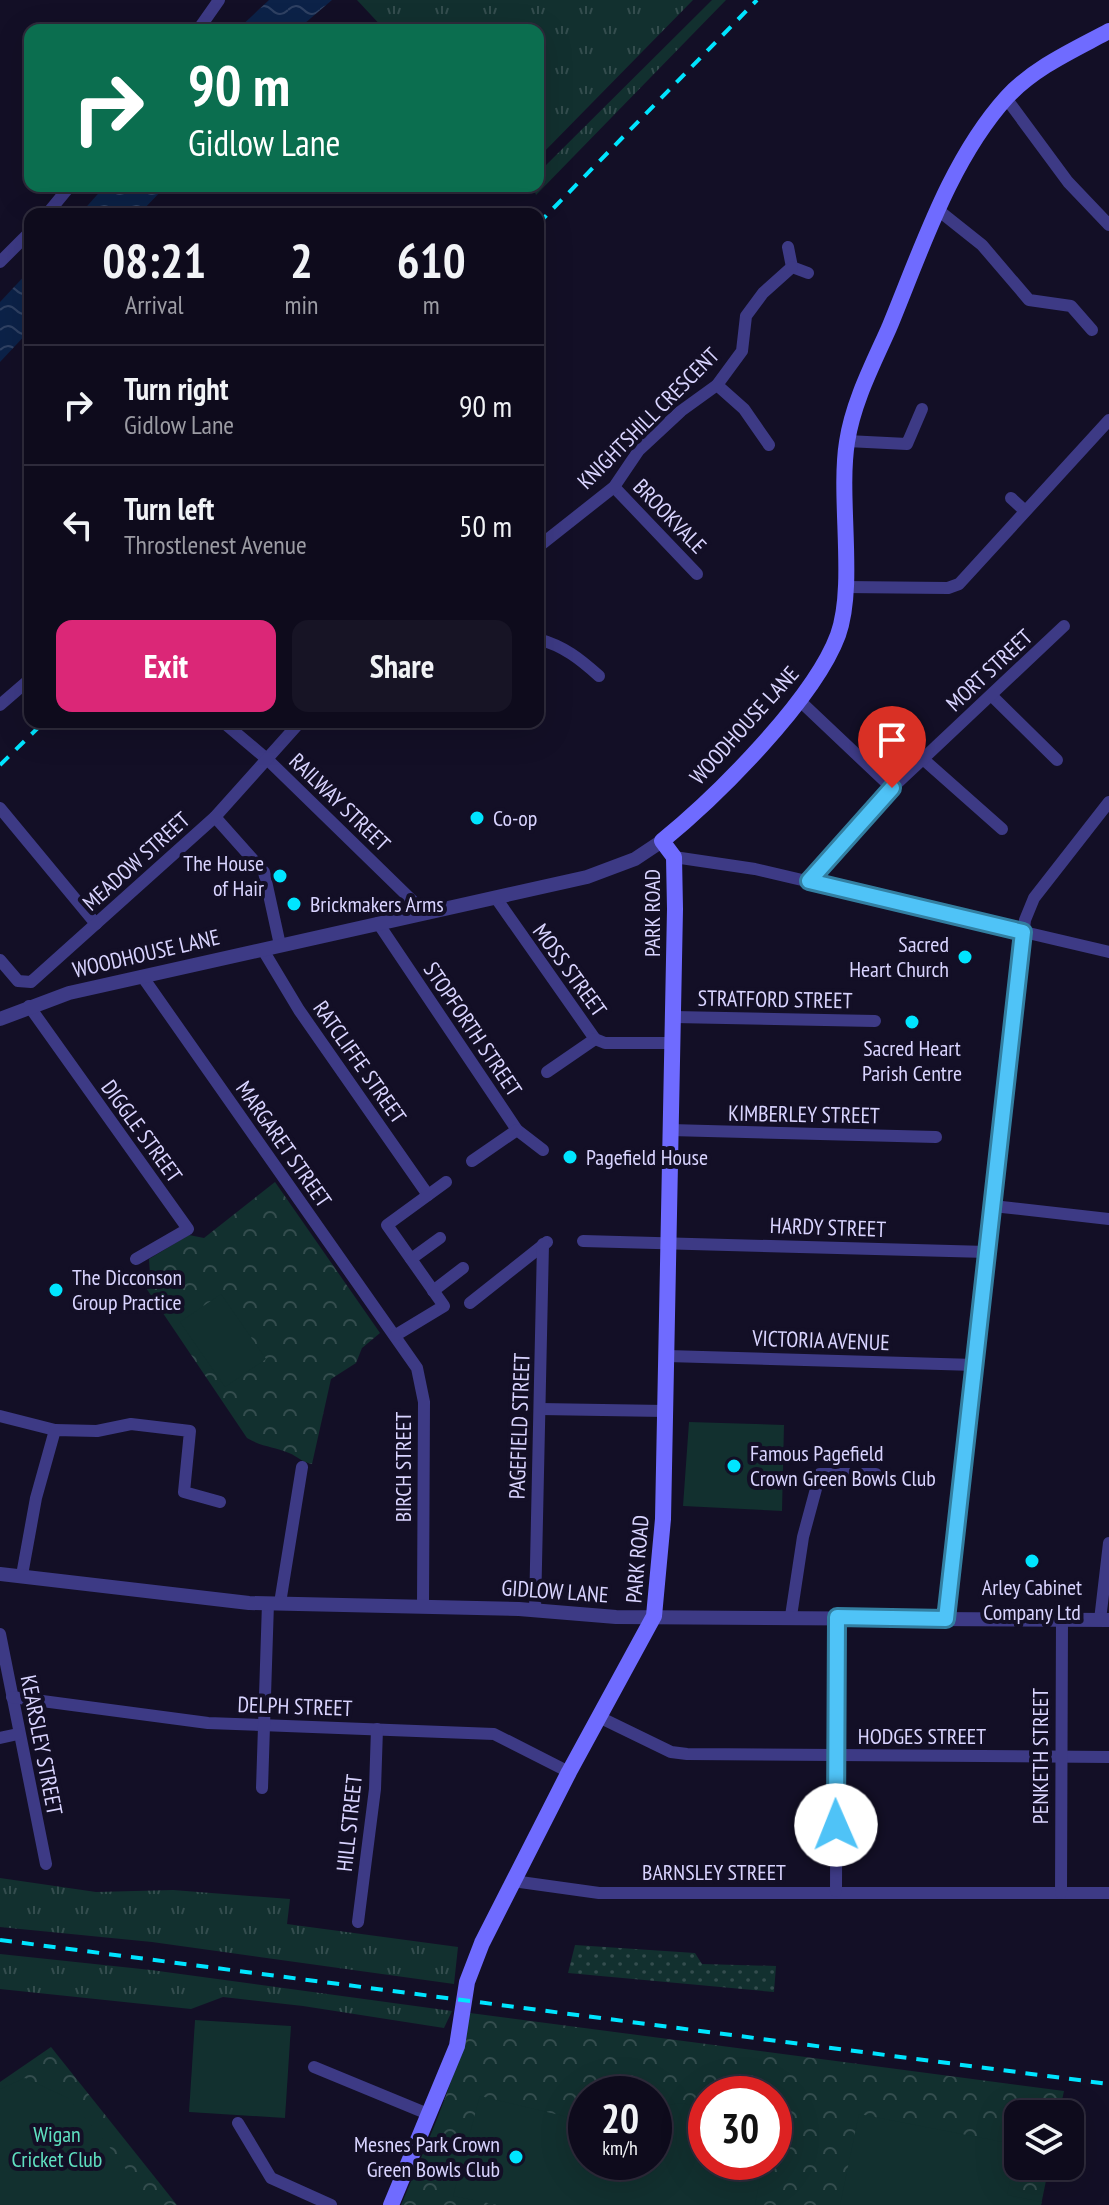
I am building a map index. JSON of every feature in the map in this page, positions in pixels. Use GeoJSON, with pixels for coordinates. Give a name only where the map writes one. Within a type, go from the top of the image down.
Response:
{"type":"FeatureCollection","features":[{"type":"Feature","properties":{"kind":"main road","name":"WOODHOUSE LANE"},"geometry":{"type":"LineString","coordinates":[[662,841],[731,776],[800,701],[834,644],[842,619],[847,441],[859,399],[938,210],[987,124],[1006,98],[1043,67],[1108,34]]}},
{"type":"Feature","properties":{"kind":"main road"},"geometry":{"type":"LineString","coordinates":[[662,841],[674,857]]}},
{"type":"Feature","properties":{"kind":"main road","name":"PARK ROAD"},"geometry":{"type":"LineString","coordinates":[[391,2205],[461,2033],[467,1982],[473,1965],[569,1772],[654,1616],[661,1566],[667,1356],[674,857]]}},
{"type":"Feature","properties":{"kind":"street"},"geometry":{"type":"LineString","coordinates":[[202,24],[219,0]]}},
{"type":"Feature","properties":{"kind":"street"},"geometry":{"type":"LineString","coordinates":[[1006,98],[1068,182],[1109,225]]}},
{"type":"Feature","properties":{"kind":"street"},"geometry":{"type":"LineString","coordinates":[[52,208],[65,192]]}},
{"type":"Feature","properties":{"kind":"street"},"geometry":{"type":"LineString","coordinates":[[938,210],[982,245],[1029,300],[1071,306],[1092,330]]}},
{"type":"Feature","properties":{"kind":"street"},"geometry":{"type":"LineString","coordinates":[[0,262],[24,238]]}},
{"type":"Feature","properties":{"kind":"street"},"geometry":{"type":"LineString","coordinates":[[788,247],[792,267],[808,273]]}},
{"type":"Feature","properties":{"kind":"street","name":"KNIGHTSHILL CRESCENT"},"geometry":{"type":"LineString","coordinates":[[544,542],[614,487],[639,450],[681,411],[717,385],[742,351],[746,316],[763,293],[792,267]]}},
{"type":"Feature","properties":{"kind":"street"},"geometry":{"type":"LineString","coordinates":[[717,385],[744,409],[769,445]]}},
{"type":"Feature","properties":{"kind":"street"},"geometry":{"type":"LineString","coordinates":[[847,441],[907,444],[922,409]]}},
{"type":"Feature","properties":{"kind":"street"},"geometry":{"type":"LineString","coordinates":[[844,587],[956,586],[1109,420]]}},
{"type":"Feature","properties":{"kind":"street","name":"BROOKVALE"},"geometry":{"type":"LineString","coordinates":[[614,487],[697,574]]}},
{"type":"Feature","properties":{"kind":"street"},"geometry":{"type":"LineString","coordinates":[[1011,498],[1025,511]]}},
{"type":"Feature","properties":{"kind":"street","name":"MORT STREET"},"geometry":{"type":"LineString","coordinates":[[809,881],[892,788],[1064,626]]}},
{"type":"Feature","properties":{"kind":"street"},"geometry":{"type":"LineString","coordinates":[[544,641],[557,644],[599,676]]}},
{"type":"Feature","properties":{"kind":"street"},"geometry":{"type":"LineString","coordinates":[[0,705],[24,684]]}},
{"type":"Feature","properties":{"kind":"street"},"geometry":{"type":"LineString","coordinates":[[992,696],[1057,760]]}},
{"type":"Feature","properties":{"kind":"street"},"geometry":{"type":"LineString","coordinates":[[800,701],[892,788]]}},
{"type":"Feature","properties":{"kind":"street","name":"RAILWAY STREET"},"geometry":{"type":"LineString","coordinates":[[230,728],[268,760],[425,913]]}},
{"type":"Feature","properties":{"kind":"street"},"geometry":{"type":"LineString","coordinates":[[268,760],[295,728]]}},
{"type":"Feature","properties":{"kind":"street"},"geometry":{"type":"LineString","coordinates":[[923,759],[1002,829]]}},
{"type":"Feature","properties":{"kind":"street","name":"MEADOW STREET"},"geometry":{"type":"LineString","coordinates":[[0,960],[24,983],[31,982],[215,817],[268,760]]}},
{"type":"Feature","properties":{"kind":"street"},"geometry":{"type":"LineString","coordinates":[[946,1619],[1023,932],[1034,898],[1109,802]]}},
{"type":"Feature","properties":{"kind":"street"},"geometry":{"type":"LineString","coordinates":[[0,808],[96,924]]}},
{"type":"Feature","properties":{"kind":"street"},"geometry":{"type":"LineString","coordinates":[[215,817],[264,872],[280,945]]}},
{"type":"Feature","properties":{"kind":"street","name":"WOODHOUSE LANE"},"geometry":{"type":"LineString","coordinates":[[0,1019],[29,1006],[142,976],[602,873],[635,859],[662,841]]}},
{"type":"Feature","properties":{"kind":"street"},"geometry":{"type":"LineString","coordinates":[[674,857],[809,881],[1109,952]]}},
{"type":"Feature","properties":{"kind":"street","name":"MOSS STREET"},"geometry":{"type":"LineString","coordinates":[[496,898],[595,1039],[605,1043],[673,1043]]}},
{"type":"Feature","properties":{"kind":"street","name":"STOPFORTH STREET"},"geometry":{"type":"LineString","coordinates":[[378,923],[517,1130],[543,1150]]}},
{"type":"Feature","properties":{"kind":"street","name":"RATCLIFFE STREET"},"geometry":{"type":"LineString","coordinates":[[263,950],[299,1010],[428,1195]]}},
{"type":"Feature","properties":{"kind":"street","name":"MARGARET STREET"},"geometry":{"type":"LineString","coordinates":[[142,976],[396,1335]]}},
{"type":"Feature","properties":{"kind":"street","name":"DIGGLE STREET"},"geometry":{"type":"LineString","coordinates":[[29,1006],[188,1229],[136,1259]]}},
{"type":"Feature","properties":{"kind":"street","name":"STRATFORD STREET"},"geometry":{"type":"LineString","coordinates":[[674,1017],[875,1021]]}},
{"type":"Feature","properties":{"kind":"street"},"geometry":{"type":"LineString","coordinates":[[547,1072],[595,1039]]}},
{"type":"Feature","properties":{"kind":"street"},"geometry":{"type":"LineString","coordinates":[[472,1161],[517,1130]]}},
{"type":"Feature","properties":{"kind":"street","name":"KIMBERLEY STREET"},"geometry":{"type":"LineString","coordinates":[[670,1130],[936,1137]]}},
{"type":"Feature","properties":{"kind":"street"},"geometry":{"type":"LineString","coordinates":[[396,1335],[444,1306],[387,1225],[446,1182]]}},
{"type":"Feature","properties":{"kind":"street"},"geometry":{"type":"LineString","coordinates":[[993,1206],[1109,1219]]}},
{"type":"Feature","properties":{"kind":"street"},"geometry":{"type":"LineString","coordinates":[[411,1259],[440,1238]]}},
{"type":"Feature","properties":{"kind":"street","name":"HARDY STREET"},"geometry":{"type":"LineString","coordinates":[[583,1241],[987,1252]]}},
{"type":"Feature","properties":{"kind":"street","name":"PAGEFIELD STREET"},"geometry":{"type":"LineString","coordinates":[[470,1303],[545,1243],[535,1610]]}},
{"type":"Feature","properties":{"kind":"street"},"geometry":{"type":"LineString","coordinates":[[433,1291],[463,1268]]}},
{"type":"Feature","properties":{"kind":"street","name":"BIRCH STREET"},"geometry":{"type":"LineString","coordinates":[[396,1335],[417,1368],[423,1385],[423,1606]]}},
{"type":"Feature","properties":{"kind":"street","name":"VICTORIA AVENUE"},"geometry":{"type":"LineString","coordinates":[[667,1356],[975,1365]]}},
{"type":"Feature","properties":{"kind":"street"},"geometry":{"type":"LineString","coordinates":[[540,1409],[665,1411]]}},
{"type":"Feature","properties":{"kind":"street"},"geometry":{"type":"LineString","coordinates":[[0,1416],[55,1430],[97,1431],[131,1424],[190,1431],[184,1492],[220,1502]]}},
{"type":"Feature","properties":{"kind":"street"},"geometry":{"type":"LineString","coordinates":[[22,1575],[36,1498],[55,1430]]}},
{"type":"Feature","properties":{"kind":"street"},"geometry":{"type":"LineString","coordinates":[[262,1788],[263,1726],[274,1603],[302,1467]]}},
{"type":"Feature","properties":{"kind":"street"},"geometry":{"type":"LineString","coordinates":[[791,1616],[803,1537],[820,1474],[876,1474]]}},
{"type":"Feature","properties":{"kind":"street"},"geometry":{"type":"LineString","coordinates":[[1104,1620],[1109,1543]]}},
{"type":"Feature","properties":{"kind":"street","name":"GIDLOW LANE"},"geometry":{"type":"LineString","coordinates":[[0,1574],[222,1602],[535,1610],[616,1617],[1104,1620]]}},
{"type":"Feature","properties":{"kind":"street"},"geometry":{"type":"LineString","coordinates":[[836,1891],[837,1617]]}},
{"type":"Feature","properties":{"kind":"street","name":"PENKETH STREET"},"geometry":{"type":"LineString","coordinates":[[1061,1893],[1062,1619]]}},
{"type":"Feature","properties":{"kind":"street","name":"KEARSLEY STREET"},"geometry":{"type":"LineString","coordinates":[[0,1634],[46,1864]]}},
{"type":"Feature","properties":{"kind":"street","name":"DELPH STREET"},"geometry":{"type":"LineString","coordinates":[[12,1697],[208,1723],[494,1734],[569,1772]]}},
{"type":"Feature","properties":{"kind":"street","name":"HODGES STREET"},"geometry":{"type":"LineString","coordinates":[[599,1717],[671,1752],[1109,1757]]}},
{"type":"Feature","properties":{"kind":"street","name":"HILL STREET"},"geometry":{"type":"LineString","coordinates":[[358,1922],[375,1789],[377,1729]]}},
{"type":"Feature","properties":{"kind":"street"},"geometry":{"type":"LineString","coordinates":[[0,1738],[18,1734]]}},
{"type":"Feature","properties":{"kind":"street","name":"BARNSLEY STREET"},"geometry":{"type":"LineString","coordinates":[[513,1881],[599,1893],[1109,1893]]}},
{"type":"Feature","properties":{"kind":"street"},"geometry":{"type":"LineString","coordinates":[[314,2067],[428,2114]]}},
{"type":"Feature","properties":{"kind":"street"},"geometry":{"type":"LineString","coordinates":[[238,2123],[271,2178],[331,2205]]}},
{"type":"Feature","properties":{"kind":"green space"},"geometry":{"type":"Polygon","coordinates":[[[357,0],[693,0],[544,152],[544,24],[379,24],[357,0]]]}},
{"type":"Feature","properties":{"kind":"green space"},"geometry":{"type":"Polygon","coordinates":[[[712,0],[726,0],[544,187],[544,167],[712,0]]]}},
{"type":"Feature","properties":{"kind":"green space"},"geometry":{"type":"Polygon","coordinates":[[[275,1182],[380,1333],[362,1348],[356,1363],[331,1379],[312,1464],[247,1438],[140,1279],[150,1274],[149,1259],[189,1235],[204,1238],[275,1182]]]}},
{"type":"Feature","properties":{"kind":"green space"},"geometry":{"type":"Polygon","coordinates":[[[221,1294],[266,1359],[225,1387],[180,1322],[221,1294]]]}},
{"type":"Feature","properties":{"kind":"green space","name":"Famous Pagefield Crown Green Bowls Club"},"geometry":{"type":"Polygon","coordinates":[[[689,1422],[784,1425],[782,1511],[683,1506],[689,1422]]]}},
{"type":"Feature","properties":{"kind":"green space"},"geometry":{"type":"Polygon","coordinates":[[[0,1878],[96,1892],[173,1890],[290,1899],[287,1924],[458,1947],[454,1984],[152,1942],[0,1927],[0,1878]]]}},
{"type":"Feature","properties":{"kind":"green space"},"geometry":{"type":"Polygon","coordinates":[[[575,1945],[695,1953],[702,1964],[776,1966],[774,1992],[568,1973],[575,1945]]]}},
{"type":"Feature","properties":{"kind":"green space"},"geometry":{"type":"Polygon","coordinates":[[[0,1954],[151,1970],[452,2011],[444,2028],[223,1997],[191,2009],[0,1989],[0,1954]]]}},
{"type":"Feature","properties":{"kind":"green space"},"geometry":{"type":"Polygon","coordinates":[[[470,2013],[1064,2091],[1062,2100],[1004,2100],[1004,2180],[1046,2180],[1041,2205],[401,2205],[457,2062],[470,2013]]]}},
{"type":"Feature","properties":{"kind":"green space"},"geometry":{"type":"Polygon","coordinates":[[[195,2020],[291,2026],[285,2118],[189,2112],[195,2020]]]}},
{"type":"Feature","properties":{"kind":"green space","name":"Wigan Cricket Club"},"geometry":{"type":"Polygon","coordinates":[[[51,2047],[177,2205],[0,2205],[0,2082],[51,2047]]]}},
{"type":"Feature","properties":{"kind":"green space","name":"Wigan Cricket Club"},"geometry":{"type":"Polygon","coordinates":[[[25,2078],[68,2098],[108,2145],[152,2205],[0,2205],[0,2089],[25,2078]]]}},
{"type":"Feature","properties":{"kind":"green space","name":"Mesnes Park Crown Green Bowls Club"},"geometry":{"type":"Polygon","coordinates":[[[480,2096],[568,2117],[568,2180],[672,2180],[672,2104],[681,2103],[688,2104],[688,2180],[760,2180],[755,2205],[498,2205],[453,2196],[480,2096]]]}},
{"type":"Feature","properties":{"kind":"green space"},"geometry":{"type":"Polygon","coordinates":[[[859,2114],[1004,2142],[1004,2180],[1010,2180],[1007,2195],[1042,2202],[1041,2205],[840,2205],[859,2114]]]}},
{"type":"Feature","properties":{"kind":"water"},"geometry":{"type":"Polygon","coordinates":[[[269,0],[332,0],[304,24],[243,24],[269,0]]]}},
{"type":"Feature","properties":{"kind":"water"},"geometry":{"type":"Polygon","coordinates":[[[100,192],[160,192],[145,208],[85,208],[100,192]]]}},
{"type":"Feature","properties":{"kind":"water"},"geometry":{"type":"Polygon","coordinates":[[[24,276],[24,336],[0,362],[0,302],[24,276]]]}},
{"type":"Feature","properties":{"kind":"railway"},"geometry":{"type":"LineString","coordinates":[[544,218],[757,0]]}},
{"type":"Feature","properties":{"kind":"railway"},"geometry":{"type":"LineString","coordinates":[[0,765],[38,728]]}},
{"type":"Feature","properties":{"kind":"railway"},"geometry":{"type":"LineString","coordinates":[[0,1940],[1109,2084]]}},
{"type":"Feature","properties":{"kind":"place","name":"Co-op"},"geometry":{"type":"Point","coordinates":[477,818]}},
{"type":"Feature","properties":{"kind":"place","name":"The House of Hair"},"geometry":{"type":"Point","coordinates":[280,876]}},
{"type":"Feature","properties":{"kind":"place","name":"Brickmakers Arms"},"geometry":{"type":"Point","coordinates":[294,904]}},
{"type":"Feature","properties":{"kind":"place","name":"Sacred Heart Church"},"geometry":{"type":"Point","coordinates":[965,957]}},
{"type":"Feature","properties":{"kind":"place","name":"Sacred Heart Parish Centre"},"geometry":{"type":"Point","coordinates":[912,1022]}},
{"type":"Feature","properties":{"kind":"place","name":"Pagefield House"},"geometry":{"type":"Point","coordinates":[570,1157]}},
{"type":"Feature","properties":{"kind":"place","name":"The Dicconson Group Practice"},"geometry":{"type":"Point","coordinates":[56,1290]}},
{"type":"Feature","properties":{"kind":"place","name":"Famous Pagefield Crown Green Bowls Club"},"geometry":{"type":"Point","coordinates":[734,1466]}},
{"type":"Feature","properties":{"kind":"place","name":"Arley Cabinet Company Ltd"},"geometry":{"type":"Point","coordinates":[1032,1561]}},
{"type":"Feature","properties":{"kind":"place","name":"Mesnes Park Crown Green Bowls Club"},"geometry":{"type":"Point","coordinates":[516,2157]}},
{"type":"Feature","properties":{"kind":"route"},"geometry":{"type":"LineString","coordinates":[[836,1825],[837,1617],[946,1619],[1023,932],[809,881],[892,788]]}}]}
